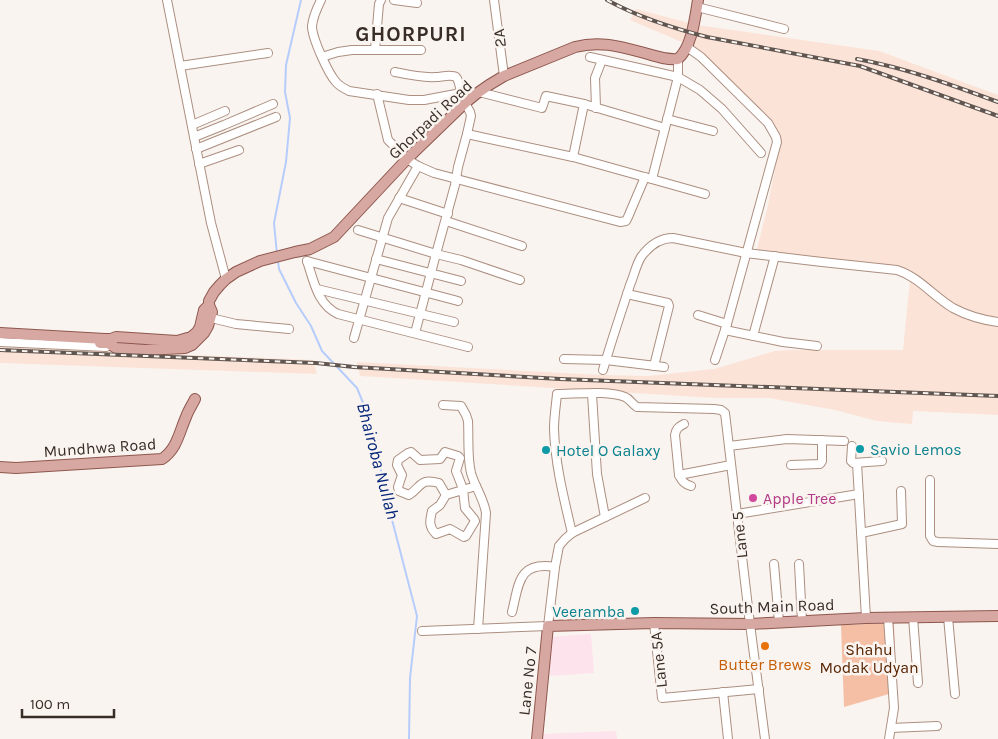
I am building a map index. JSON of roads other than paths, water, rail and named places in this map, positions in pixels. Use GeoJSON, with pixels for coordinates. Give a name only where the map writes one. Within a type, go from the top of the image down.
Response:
{"type":"FeatureCollection","features":[{"type":"Feature","properties":{"kind":"main road"},"geometry":{"type":"LineString","coordinates":[[678,60],[682,56],[691,37],[698,3]]}},
{"type":"Feature","properties":{"kind":"main road","name":"Ghorpadi Road"},"geometry":{"type":"LineString","coordinates":[[192,340],[200,327],[204,310],[209,305],[214,292],[226,279],[236,272],[260,262],[310,249],[334,237],[407,159],[465,103],[489,84],[504,76],[586,44],[609,44],[678,60]]}},
{"type":"Feature","properties":{"kind":"main road"},"geometry":{"type":"LineString","coordinates":[[0,337],[111,342],[192,340],[204,333],[211,318],[212,312],[209,305]]}},
{"type":"Feature","properties":{"kind":"main road"},"geometry":{"type":"LineString","coordinates":[[0,333],[111,342]]}},
{"type":"Feature","properties":{"kind":"main road","name":"Mundhwa Road"},"geometry":{"type":"LineString","coordinates":[[0,467],[16,468],[162,459],[174,449],[186,415],[195,399]]}},
{"type":"Feature","properties":{"kind":"main road","name":"South Main Road"},"geometry":{"type":"LineString","coordinates":[[548,626],[654,623],[750,624],[866,618],[998,616]]}},
{"type":"Feature","properties":{"kind":"main road","name":"Lane No 7"},"geometry":{"type":"LineString","coordinates":[[536,739],[548,626]]}},
{"type":"Feature","properties":{"kind":"street"},"geometry":{"type":"LineString","coordinates":[[167,0],[199,164],[216,244],[226,279]]}},
{"type":"Feature","properties":{"kind":"street"},"geometry":{"type":"LineString","coordinates":[[321,0],[314,15],[312,27],[314,37],[322,57],[336,82],[349,90],[409,100],[424,100],[468,92],[542,108],[546,96],[584,104],[665,128]]}},
{"type":"Feature","properties":{"kind":"street"},"geometry":{"type":"LineString","coordinates":[[375,50],[379,4],[381,0]]}},
{"type":"Feature","properties":{"kind":"street"},"geometry":{"type":"LineString","coordinates":[[394,0],[417,3]]}},
{"type":"Feature","properties":{"kind":"street","name":"2A"},"geometry":{"type":"LineString","coordinates":[[494,0],[504,76]]}},
{"type":"Feature","properties":{"kind":"street"},"geometry":{"type":"LineString","coordinates":[[698,3],[784,29]]}},
{"type":"Feature","properties":{"kind":"street"},"geometry":{"type":"LineString","coordinates":[[687,47],[701,58],[768,123],[776,137],[776,146],[716,360]]}},
{"type":"Feature","properties":{"kind":"street"},"geometry":{"type":"LineString","coordinates":[[322,57],[352,50],[421,50]]}},
{"type":"Feature","properties":{"kind":"street"},"geometry":{"type":"LineString","coordinates":[[180,66],[268,53]]}},
{"type":"Feature","properties":{"kind":"street"},"geometry":{"type":"LineString","coordinates":[[590,57],[678,77],[700,90],[722,110],[761,153]]}},
{"type":"Feature","properties":{"kind":"street"},"geometry":{"type":"LineString","coordinates":[[596,108],[595,78],[602,60]]}},
{"type":"Feature","properties":{"kind":"street"},"geometry":{"type":"LineString","coordinates":[[377,94],[388,140],[407,159],[418,166],[434,173],[620,222],[626,221],[648,178],[665,128],[678,77],[678,60]]}},
{"type":"Feature","properties":{"kind":"street"},"geometry":{"type":"LineString","coordinates":[[395,72],[433,78],[452,76],[458,79],[461,92]]}},
{"type":"Feature","properties":{"kind":"street"},"geometry":{"type":"LineString","coordinates":[[415,334],[456,186],[458,167],[471,116],[465,103]]}},
{"type":"Feature","properties":{"kind":"street"},"geometry":{"type":"LineString","coordinates":[[194,137],[273,104]]}},
{"type":"Feature","properties":{"kind":"street"},"geometry":{"type":"LineString","coordinates":[[573,157],[584,104]]}},
{"type":"Feature","properties":{"kind":"street"},"geometry":{"type":"LineString","coordinates":[[192,125],[224,111]]}},
{"type":"Feature","properties":{"kind":"street"},"geometry":{"type":"LineString","coordinates":[[196,149],[276,117]]}},
{"type":"Feature","properties":{"kind":"street"},"geometry":{"type":"LineString","coordinates":[[667,119],[713,131]]}},
{"type":"Feature","properties":{"kind":"street"},"geometry":{"type":"LineString","coordinates":[[467,134],[573,157],[705,194]]}},
{"type":"Feature","properties":{"kind":"street"},"geometry":{"type":"LineString","coordinates":[[199,164],[239,150]]}},
{"type":"Feature","properties":{"kind":"street"},"geometry":{"type":"LineString","coordinates":[[354,338],[388,218],[418,166]]}},
{"type":"Feature","properties":{"kind":"street"},"geometry":{"type":"LineString","coordinates":[[399,198],[522,246]]}},
{"type":"Feature","properties":{"kind":"street"},"geometry":{"type":"LineString","coordinates":[[358,230],[461,260],[520,280]]}},
{"type":"Feature","properties":{"kind":"street"},"geometry":{"type":"LineString","coordinates":[[603,370],[641,257],[659,240],[673,238],[746,253],[897,270],[907,273],[953,308],[969,315],[998,322]]}},
{"type":"Feature","properties":{"kind":"street"},"geometry":{"type":"LineString","coordinates":[[753,336],[775,256]]}},
{"type":"Feature","properties":{"kind":"street"},"geometry":{"type":"LineString","coordinates":[[376,259],[461,281]]}},
{"type":"Feature","properties":{"kind":"street"},"geometry":{"type":"LineString","coordinates":[[458,301],[308,261],[320,299],[331,311],[359,320],[468,347]]}},
{"type":"Feature","properties":{"kind":"street"},"geometry":{"type":"LineString","coordinates":[[317,289],[454,322]]}},
{"type":"Feature","properties":{"kind":"street"},"geometry":{"type":"LineString","coordinates":[[627,294],[668,303],[669,306],[654,366]]}},
{"type":"Feature","properties":{"kind":"street"},"geometry":{"type":"LineString","coordinates":[[698,316],[753,336],[817,346]]}},
{"type":"Feature","properties":{"kind":"street"},"geometry":{"type":"LineString","coordinates":[[211,318],[236,324],[289,329]]}},
{"type":"Feature","properties":{"kind":"street"},"geometry":{"type":"LineString","coordinates":[[0,328],[111,342]]}},
{"type":"Feature","properties":{"kind":"street"},"geometry":{"type":"LineString","coordinates":[[0,342],[111,342]]}},
{"type":"Feature","properties":{"kind":"street"},"geometry":{"type":"LineString","coordinates":[[564,359],[606,360],[664,367]]}},
{"type":"Feature","properties":{"kind":"street"},"geometry":{"type":"LineString","coordinates":[[572,533],[557,459],[554,428],[557,394],[592,394],[597,474],[605,517]]}},
{"type":"Feature","properties":{"kind":"street","name":"Lane 5"},"geometry":{"type":"LineString","coordinates":[[592,394],[618,394],[627,398],[637,407],[643,408],[714,409],[725,413],[750,624],[766,739]]}},
{"type":"Feature","properties":{"kind":"street"},"geometry":{"type":"LineString","coordinates":[[443,405],[461,406],[466,415],[471,470],[485,505],[478,629]]}},
{"type":"Feature","properties":{"kind":"street"},"geometry":{"type":"LineString","coordinates":[[684,424],[675,431],[679,475],[682,481],[690,486]]}},
{"type":"Feature","properties":{"kind":"street"},"geometry":{"type":"LineString","coordinates":[[729,446],[788,439],[844,440]]}},
{"type":"Feature","properties":{"kind":"street"},"geometry":{"type":"LineString","coordinates":[[791,465],[820,464],[822,461],[822,440]]}},
{"type":"Feature","properties":{"kind":"street"},"geometry":{"type":"LineString","coordinates":[[852,446],[851,461],[853,463],[882,461]]}},
{"type":"Feature","properties":{"kind":"street"},"geometry":{"type":"LineString","coordinates":[[446,495],[439,483],[430,482],[422,483],[410,495],[399,491],[398,487],[402,475],[397,465],[398,460],[408,452],[422,460],[440,460],[446,452],[460,458],[456,470],[463,490],[465,508],[475,521],[464,537],[450,529],[436,534],[429,522],[432,510],[440,505],[446,495],[463,490],[476,486]]}},
{"type":"Feature","properties":{"kind":"street"},"geometry":{"type":"LineString","coordinates":[[857,463],[866,618]]}},
{"type":"Feature","properties":{"kind":"street"},"geometry":{"type":"LineString","coordinates":[[679,475],[731,465]]}},
{"type":"Feature","properties":{"kind":"street"},"geometry":{"type":"LineString","coordinates":[[930,480],[930,536],[933,541],[998,544]]}},
{"type":"Feature","properties":{"kind":"street"},"geometry":{"type":"LineString","coordinates":[[861,533],[902,524],[901,491]]}},
{"type":"Feature","properties":{"kind":"street"},"geometry":{"type":"LineString","coordinates":[[737,514],[859,494]]}},
{"type":"Feature","properties":{"kind":"street"},"geometry":{"type":"LineString","coordinates":[[422,632],[548,626],[559,546],[572,533],[646,498]]}},
{"type":"Feature","properties":{"kind":"street"},"geometry":{"type":"LineString","coordinates":[[774,564],[779,622]]}},
{"type":"Feature","properties":{"kind":"street"},"geometry":{"type":"LineString","coordinates":[[800,564],[802,621]]}},
{"type":"Feature","properties":{"kind":"street"},"geometry":{"type":"LineString","coordinates":[[512,612],[519,581],[523,574],[530,569],[540,566],[555,567]]}},
{"type":"Feature","properties":{"kind":"street"},"geometry":{"type":"LineString","coordinates":[[914,617],[918,683]]}},
{"type":"Feature","properties":{"kind":"street"},"geometry":{"type":"LineString","coordinates":[[948,617],[954,694]]}},
{"type":"Feature","properties":{"kind":"street"},"geometry":{"type":"LineString","coordinates":[[888,618],[894,708],[889,739]]}},
{"type":"Feature","properties":{"kind":"street","name":"Lane 5A"},"geometry":{"type":"LineString","coordinates":[[654,623],[662,698],[724,692]]}},
{"type":"Feature","properties":{"kind":"street"},"geometry":{"type":"LineString","coordinates":[[728,739],[724,692],[759,689]]}},
{"type":"Feature","properties":{"kind":"street"},"geometry":{"type":"LineString","coordinates":[[891,728],[937,726]]}},
{"type":"Feature","properties":{"kind":"waterway","name":"Bhairoba Nullah"},"geometry":{"type":"LineString","coordinates":[[277,254],[274,223],[286,162],[290,118],[285,92],[286,65],[301,0]]}},
{"type":"Feature","properties":{"kind":"waterway","name":"Bhairoba Nullah"},"geometry":{"type":"LineString","coordinates":[[278,261],[279,269],[296,303],[311,326],[322,351],[357,388],[366,410],[417,616],[410,678],[409,739]]}},
{"type":"Feature","properties":{"kind":"railway"},"geometry":{"type":"LineString","coordinates":[[607,0],[656,22],[707,37],[860,66],[998,116]]}},
{"type":"Feature","properties":{"kind":"railway"},"geometry":{"type":"LineString","coordinates":[[857,59],[911,72],[998,102]]}},
{"type":"Feature","properties":{"kind":"railway"},"geometry":{"type":"LineString","coordinates":[[0,350],[316,363],[354,367],[560,379],[998,396]]}},
{"type":"Feature","properties":{"kind":"place","name":"Savio Lemos"},"geometry":{"type":"Point","coordinates":[860,449]}},
{"type":"Feature","properties":{"kind":"place","name":"Hotel O Galaxy"},"geometry":{"type":"Point","coordinates":[546,450]}},
{"type":"Feature","properties":{"kind":"place","name":"Apple Tree"},"geometry":{"type":"Point","coordinates":[753,498]}},
{"type":"Feature","properties":{"kind":"place","name":"Veeramba"},"geometry":{"type":"Point","coordinates":[635,611]}},
{"type":"Feature","properties":{"kind":"place","name":"Butter Brews"},"geometry":{"type":"Point","coordinates":[765,646]}},
{"type":"Feature","properties":{"kind":"district","name":"GHORPURI"},"geometry":{"type":"Point","coordinates":[411,34]}},
{"type":"Feature","properties":{"kind":"park label","name":"Shahu Modak Udyan"},"geometry":{"type":"Point","coordinates":[869,658]}}]}
